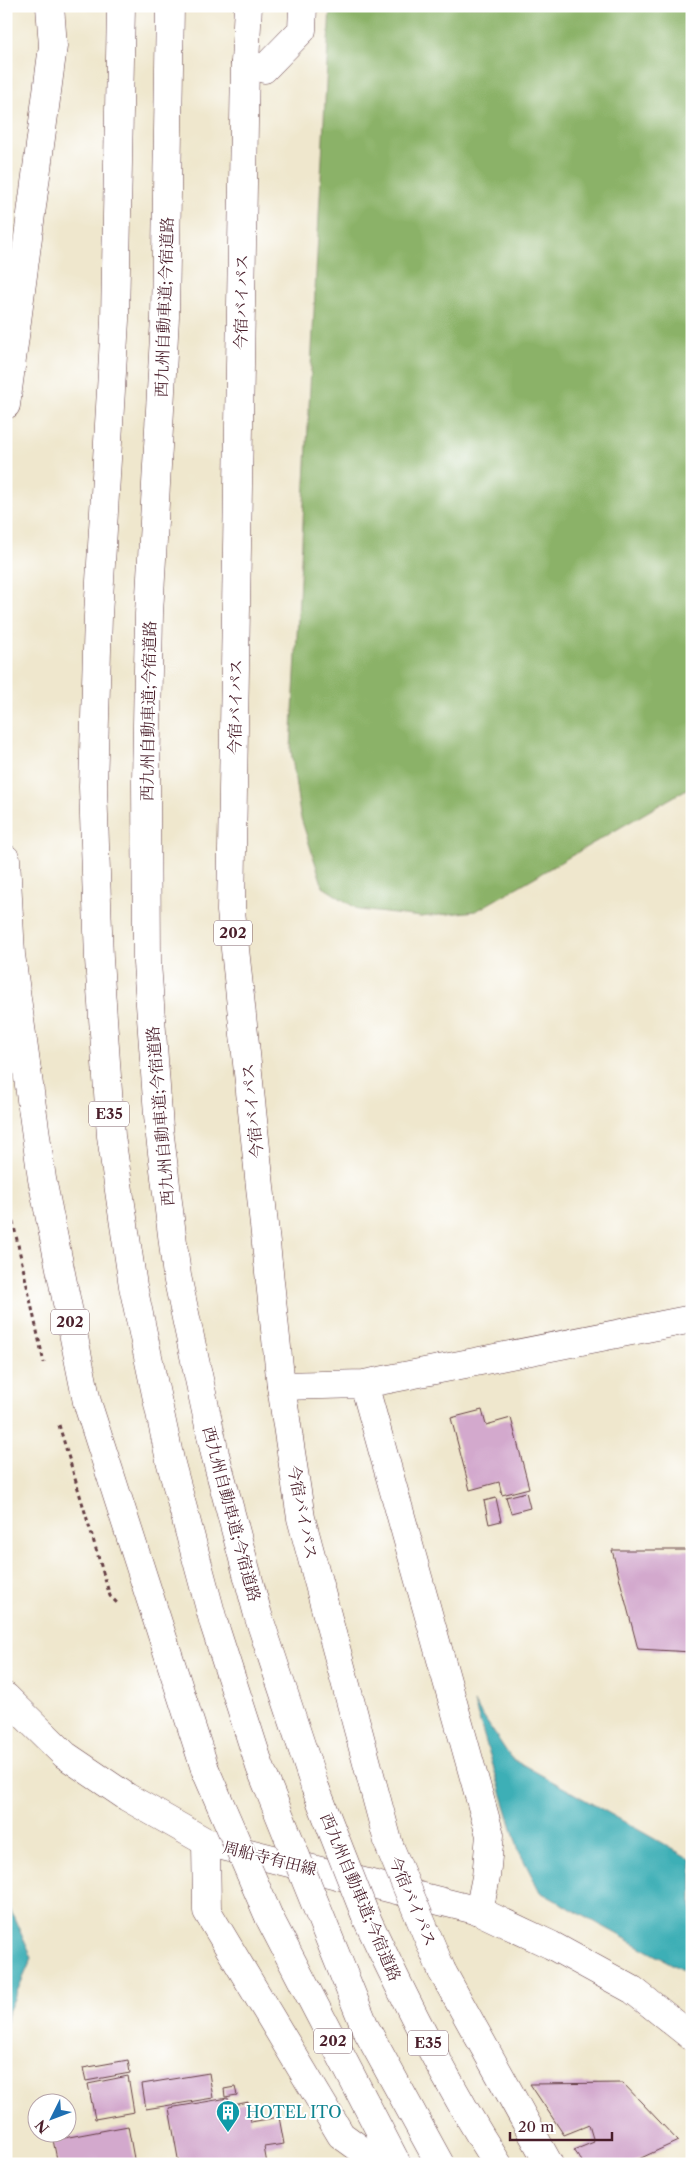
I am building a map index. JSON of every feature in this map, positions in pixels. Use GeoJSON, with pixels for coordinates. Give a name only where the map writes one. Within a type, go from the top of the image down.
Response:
{"type":"FeatureCollection","features":[{"type":"Feature","properties":{"kind":"main road"},"geometry":{"type":"LineString","coordinates":[[6,405],[53,46],[50,6]]}},
{"type":"Feature","properties":{"kind":"main road","name":"E35"},"geometry":{"type":"LineString","coordinates":[[121,6],[115,320],[98,616],[93,787],[99,959],[111,1136],[133,1286],[170,1460],[214,1624],[260,1767],[365,2026],[440,2164]]}},
{"type":"Feature","properties":{"kind":"main road","name":"西九州自動車道;今宿道路"},"geometry":{"type":"LineString","coordinates":[[170,6],[166,317],[149,614],[146,790],[147,963],[159,1128],[177,1276],[222,1483],[258,1615],[315,1787],[366,1917],[407,2004],[470,2121],[498,2164]]}},
{"type":"Feature","properties":{"kind":"main road","name":"今宿バイパス"},"geometry":{"type":"LineString","coordinates":[[248,6],[244,63],[231,911],[281,1386],[301,1518],[389,1845],[442,1970],[549,2164]]}},
{"type":"Feature","properties":{"kind":"main road"},"geometry":{"type":"LineString","coordinates":[[244,63],[264,69],[302,30],[303,6]]}},
{"type":"Feature","properties":{"kind":"main road","name":"202"},"geometry":{"type":"LineString","coordinates":[[6,859],[11,955],[42,1179],[87,1402],[205,1769],[269,1917],[397,2164]]}},
{"type":"Feature","properties":{"kind":"main road"},"geometry":{"type":"LineString","coordinates":[[281,1386],[364,1384],[692,1319]]}},
{"type":"Feature","properties":{"kind":"main road"},"geometry":{"type":"LineString","coordinates":[[364,1384],[490,1835],[486,1877],[479,1911]]}},
{"type":"Feature","properties":{"kind":"main road","name":"周船寺有田線"},"geometry":{"type":"LineString","coordinates":[[6,1697],[65,1755],[126,1797],[206,1842],[479,1911],[551,1945],[633,1990],[692,2038]]}},
{"type":"Feature","properties":{"kind":"main road"},"geometry":{"type":"LineString","coordinates":[[206,1842],[206,1911],[341,2135],[381,2164]]}},
{"type":"Feature","properties":{"kind":"green space"},"geometry":{"type":"Polygon","coordinates":[[[330,6],[692,6],[692,786],[476,911],[421,917],[359,910],[323,887],[300,815],[291,750],[330,6]]]}},
{"type":"Feature","properties":{"kind":"water"},"geometry":{"type":"Polygon","coordinates":[[[474,1703],[511,1758],[692,1860],[692,1977],[683,1970],[540,1892],[519,1851],[474,1703]]]}},
{"type":"Feature","properties":{"kind":"water"},"geometry":{"type":"Polygon","coordinates":[[[6,1900],[32,1958],[8,2012],[6,2028],[6,1900]]]}},
{"type":"Feature","properties":{"kind":"building"},"geometry":{"type":"Polygon","coordinates":[[[482,1410],[486,1425],[511,1418],[529,1488],[502,1495],[499,1482],[470,1490],[451,1418],[482,1410]]]}},
{"type":"Feature","properties":{"kind":"building"},"geometry":{"type":"Polygon","coordinates":[[[526,1492],[530,1508],[511,1513],[506,1497],[526,1492]]]}},
{"type":"Feature","properties":{"kind":"building"},"geometry":{"type":"Polygon","coordinates":[[[496,1498],[501,1521],[489,1524],[484,1501],[496,1498]]]}},
{"type":"Feature","properties":{"kind":"building"},"geometry":{"type":"Polygon","coordinates":[[[612,1550],[692,1550],[692,1652],[638,1649],[612,1550]]]}},
{"type":"Feature","properties":{"kind":"building"},"geometry":{"type":"Polygon","coordinates":[[[128,2060],[130,2073],[86,2081],[83,2068],[128,2060]]]}},
{"type":"Feature","properties":{"kind":"building"},"geometry":{"type":"Polygon","coordinates":[[[209,2073],[213,2098],[146,2109],[142,2084],[209,2073]]]}},
{"type":"Feature","properties":{"kind":"building"},"geometry":{"type":"Polygon","coordinates":[[[128,2076],[134,2112],[95,2119],[88,2084],[128,2076]]]}},
{"type":"Feature","properties":{"kind":"building"},"geometry":{"type":"Polygon","coordinates":[[[623,2083],[678,2141],[628,2164],[584,2164],[574,2150],[594,2142],[589,2125],[564,2135],[530,2084],[623,2083]]]}},
{"type":"Feature","properties":{"kind":"building"},"geometry":{"type":"Polygon","coordinates":[[[235,2087],[237,2095],[225,2097],[224,2089],[235,2087]]]}},
{"type":"Feature","properties":{"kind":"building","name":"HOTEL ITO"},"geometry":{"type":"Polygon","coordinates":[[[228,2098],[229,2106],[248,2102],[251,2122],[279,2117],[284,2144],[264,2147],[267,2164],[179,2164],[169,2108],[228,2098]]]}},
{"type":"Feature","properties":{"kind":"building"},"geometry":{"type":"Polygon","coordinates":[[[128,2126],[135,2164],[58,2164],[53,2142],[78,2142],[78,2135],[128,2126]]]}},
{"type":"Feature","properties":{"kind":"place","name":"HOTEL ITO"},"geometry":{"type":"Point","coordinates":[228,2133]}}]}
